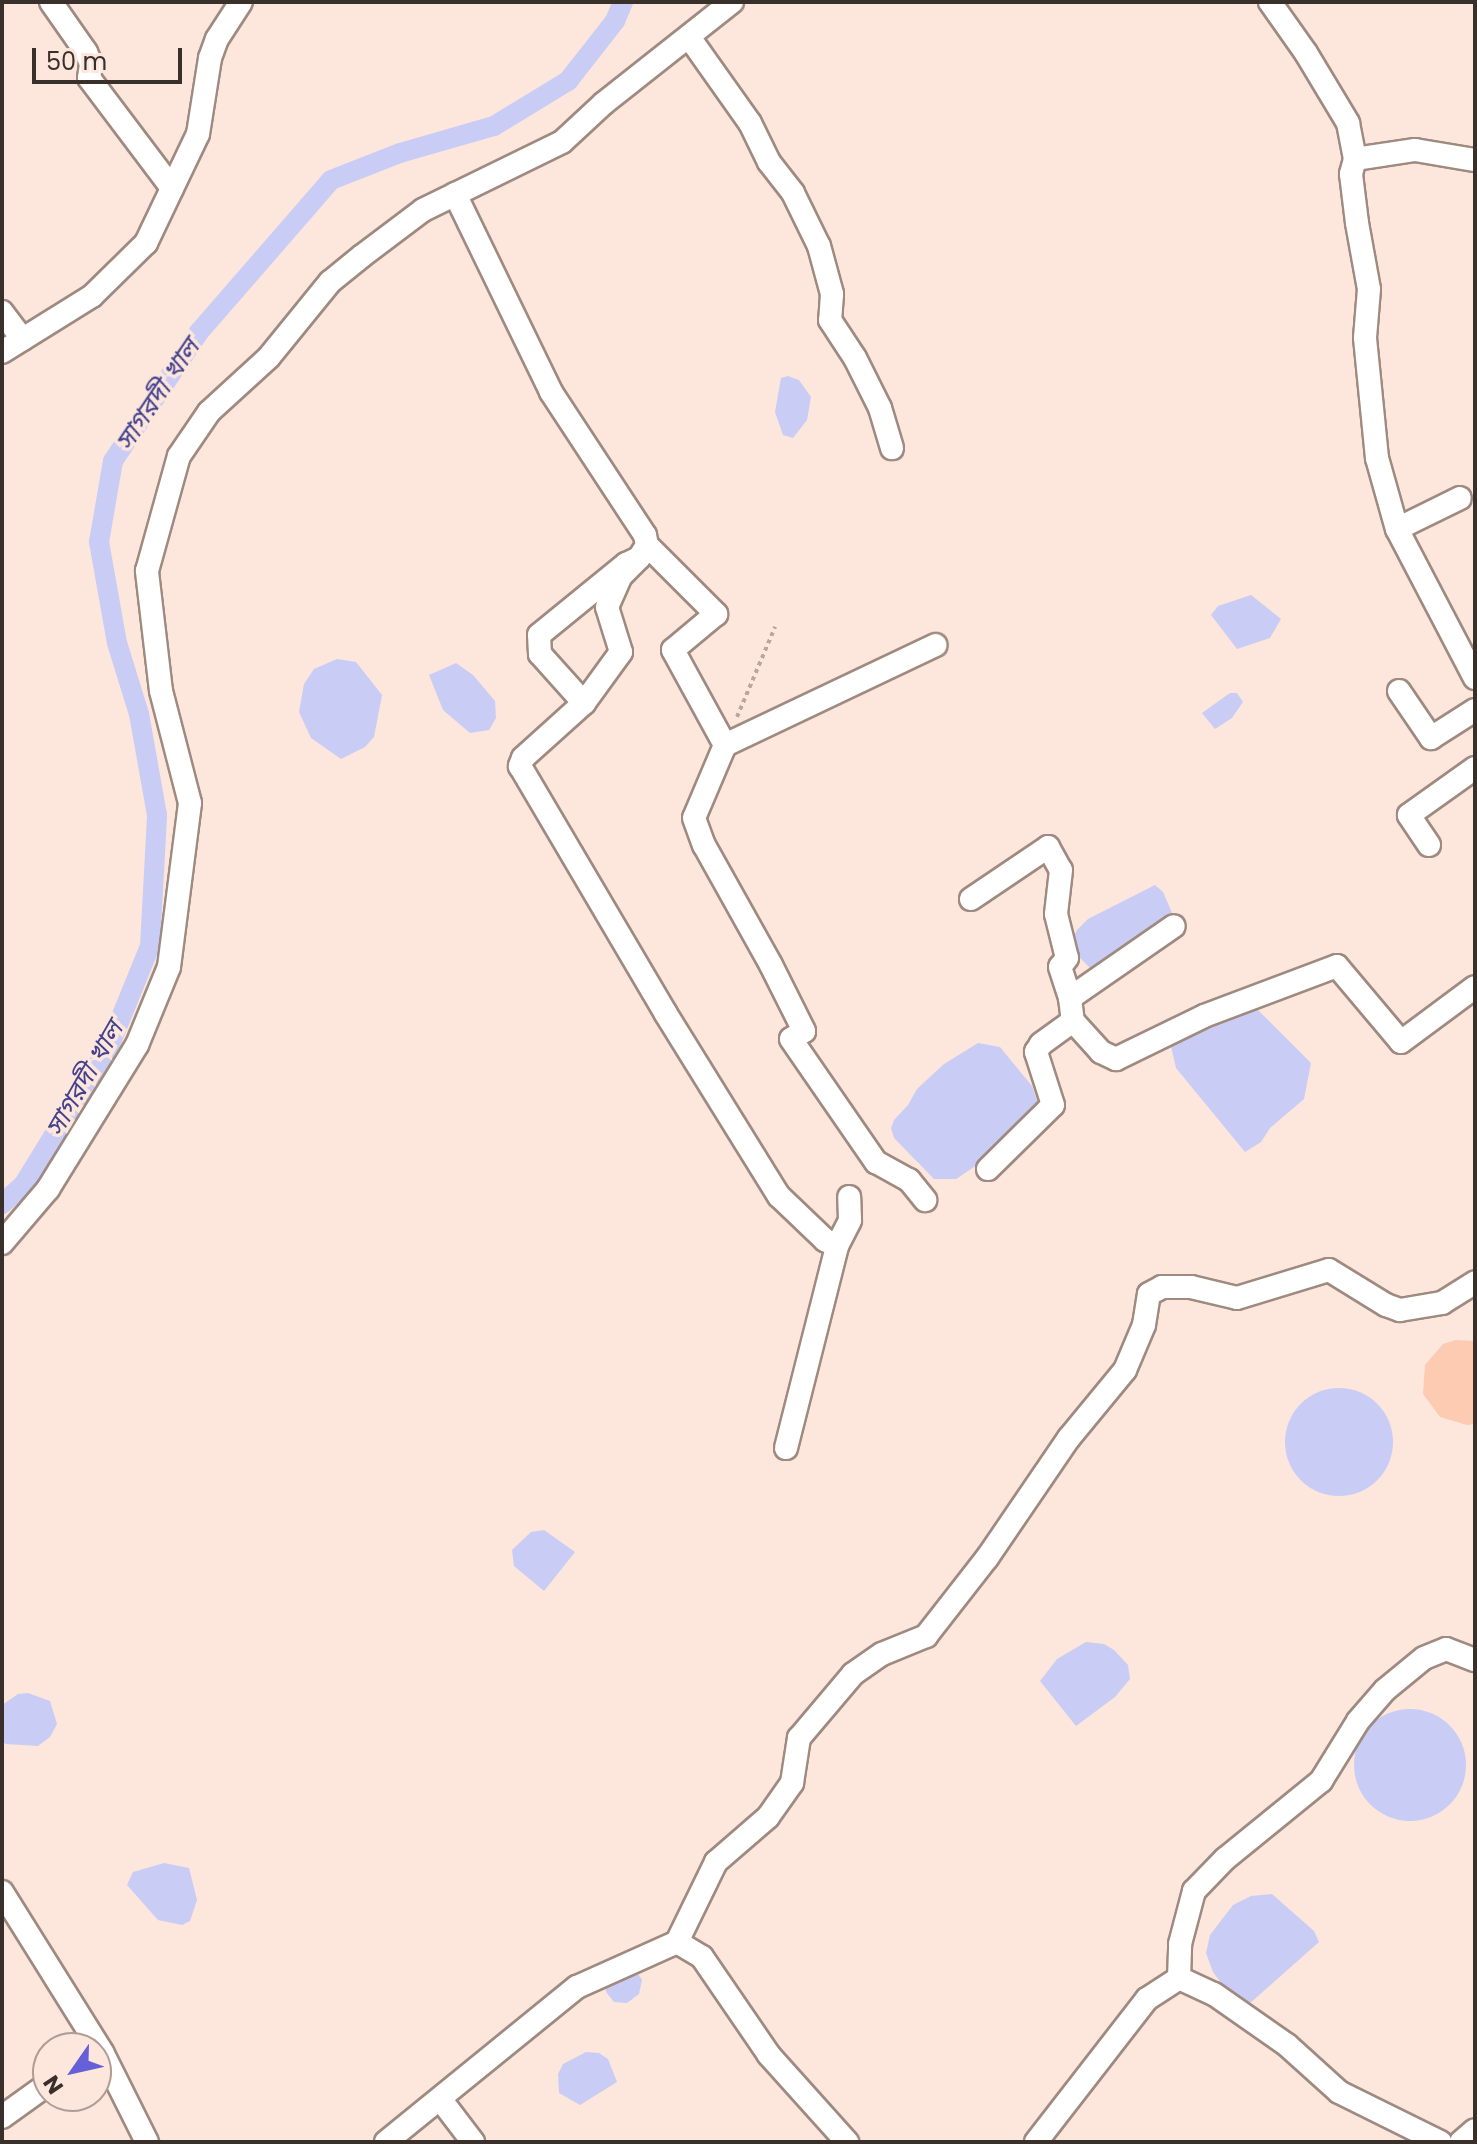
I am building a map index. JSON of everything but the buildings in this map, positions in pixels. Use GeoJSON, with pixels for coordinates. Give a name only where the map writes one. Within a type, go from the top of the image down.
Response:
{"type":"FeatureCollection","features":[{"type":"Feature","properties":{"kind":"street"},"geometry":{"type":"LineString","coordinates":[[51,2],[86,52],[91,64],[89,78],[172,188]]}},
{"type":"Feature","properties":{"kind":"street"},"geometry":{"type":"LineString","coordinates":[[2,352],[92,296],[146,243],[198,134],[210,58],[217,39],[241,2]]}},
{"type":"Feature","properties":{"kind":"street"},"geometry":{"type":"LineString","coordinates":[[2,1243],[48,1189],[137,1045],[169,967],[190,803],[161,691],[147,571],[179,456],[209,412],[269,357],[330,282],[423,210],[562,142],[604,103],[732,2]]}},
{"type":"Feature","properties":{"kind":"street"},"geometry":{"type":"LineString","coordinates":[[1270,2],[1306,53],[1348,123],[1355,159],[1351,174],[1369,289],[1365,338],[1377,458],[1397,529],[1473,671]]}},
{"type":"Feature","properties":{"kind":"street"},"geometry":{"type":"LineString","coordinates":[[689,37],[750,123],[769,162],[800,206],[819,246],[832,294],[830,320],[855,358],[880,408],[892,448]]}},
{"type":"Feature","properties":{"kind":"street"},"geometry":{"type":"LineString","coordinates":[[1355,159],[1415,150],[1475,160]]}},
{"type":"Feature","properties":{"kind":"street"},"geometry":{"type":"LineString","coordinates":[[455,194],[539,370],[598,468],[645,535],[643,551],[621,576],[607,607],[621,652],[584,703],[523,758],[520,766],[666,1014],[779,1196],[825,1240],[837,1246]]}},
{"type":"Feature","properties":{"kind":"street"},"geometry":{"type":"LineString","coordinates":[[2,312],[22,339]]}},
{"type":"Feature","properties":{"kind":"street"},"geometry":{"type":"LineString","coordinates":[[1397,529],[1460,498]]}},
{"type":"Feature","properties":{"kind":"street"},"geometry":{"type":"LineString","coordinates":[[584,703],[540,654],[539,635],[643,551]]}},
{"type":"Feature","properties":{"kind":"street"},"geometry":{"type":"LineString","coordinates":[[643,551],[716,614],[673,650],[725,745]]}},
{"type":"Feature","properties":{"kind":"street"},"geometry":{"type":"LineString","coordinates":[[925,1200],[909,1180],[876,1162],[791,1039],[804,1031],[704,845],[694,818],[725,745],[936,645]]}},
{"type":"Feature","properties":{"kind":"street"},"geometry":{"type":"LineString","coordinates":[[1399,691],[1431,738],[1475,710]]}},
{"type":"Feature","properties":{"kind":"street"},"geometry":{"type":"LineString","coordinates":[[1429,845],[1409,815],[1475,768]]}},
{"type":"Feature","properties":{"kind":"street"},"geometry":{"type":"LineString","coordinates":[[971,899],[1048,847],[1061,870],[1056,914],[1067,958],[1060,967],[1070,998],[1073,1021],[1101,1052],[1116,1059],[1204,1016],[1337,966],[1401,1042],[1475,987]]}},
{"type":"Feature","properties":{"kind":"street"},"geometry":{"type":"LineString","coordinates":[[1070,998],[1174,926]]}},
{"type":"Feature","properties":{"kind":"street"},"geometry":{"type":"LineString","coordinates":[[988,1169],[1053,1105],[1036,1052],[1041,1044],[1073,1021]]}},
{"type":"Feature","properties":{"kind":"street"},"geometry":{"type":"LineString","coordinates":[[786,1448],[837,1246],[850,1220],[849,1197]]}},
{"type":"Feature","properties":{"kind":"street"},"geometry":{"type":"LineString","coordinates":[[386,2142],[577,1987],[677,1942],[716,1862],[768,1817],[792,1783],[799,1738],[853,1674],[882,1654],[926,1636],[987,1558],[1069,1438],[1125,1370],[1144,1325],[1149,1294],[1162,1287],[1191,1287],[1237,1298],[1329,1270],[1379,1301],[1400,1310],[1442,1303],[1475,1282]]}},
{"type":"Feature","properties":{"kind":"street"},"geometry":{"type":"LineString","coordinates":[[1179,1978],[1180,1944],[1194,1891],[1225,1859],[1321,1781],[1358,1721],[1404,1674],[1424,1658],[1446,1649],[1475,1660]]}},
{"type":"Feature","properties":{"kind":"street"},"geometry":{"type":"LineString","coordinates":[[2,1892],[86,2032]]}},
{"type":"Feature","properties":{"kind":"street"},"geometry":{"type":"LineString","coordinates":[[677,1942],[702,1957],[769,2055],[847,2142]]}},
{"type":"Feature","properties":{"kind":"street"},"geometry":{"type":"LineString","coordinates":[[1036,2142],[1147,1999],[1179,1978]]}},
{"type":"Feature","properties":{"kind":"street"},"geometry":{"type":"LineString","coordinates":[[1179,1978],[1214,1994],[1287,2045],[1339,2092],[1440,2142]]}},
{"type":"Feature","properties":{"kind":"street"},"geometry":{"type":"LineString","coordinates":[[112,2077],[147,2142]]}},
{"type":"Feature","properties":{"kind":"street"},"geometry":{"type":"LineString","coordinates":[[2,2117],[32,2095]]}},
{"type":"Feature","properties":{"kind":"street"},"geometry":{"type":"LineString","coordinates":[[441,2100],[473,2142]]}},
{"type":"Feature","properties":{"kind":"street"},"geometry":{"type":"LineString","coordinates":[[1461,2142],[1475,2130]]}},
{"type":"Feature","properties":{"kind":"path"},"geometry":{"type":"LineString","coordinates":[[725,745],[775,627]]}},
{"type":"Feature","properties":{"kind":"shaded area"},"geometry":{"type":"Polygon","coordinates":[[[1456,1340],[1475,1341],[1475,1424],[1467,1425],[1440,1417],[1423,1394],[1425,1365],[1443,1344],[1456,1340]]]}},
{"type":"Feature","properties":{"kind":"water"},"geometry":{"type":"Polygon","coordinates":[[[788,376],[799,380],[811,397],[807,420],[793,438],[783,435],[775,412],[781,378],[788,376]]]}},
{"type":"Feature","properties":{"kind":"water"},"geometry":{"type":"Polygon","coordinates":[[[1251,595],[1281,619],[1270,638],[1237,649],[1211,615],[1218,606],[1251,595]]]}},
{"type":"Feature","properties":{"kind":"water"},"geometry":{"type":"Polygon","coordinates":[[[337,659],[356,662],[382,695],[374,737],[365,747],[341,759],[311,738],[299,712],[304,684],[314,669],[337,659]]]}},
{"type":"Feature","properties":{"kind":"water"},"geometry":{"type":"Polygon","coordinates":[[[456,663],[473,675],[495,701],[496,718],[489,730],[470,733],[443,710],[429,675],[456,663]]]}},
{"type":"Feature","properties":{"kind":"water"},"geometry":{"type":"Polygon","coordinates":[[[1230,693],[1237,693],[1243,702],[1232,718],[1215,729],[1202,713],[1230,693]]]}},
{"type":"Feature","properties":{"kind":"water"},"geometry":{"type":"Polygon","coordinates":[[[1155,885],[1163,892],[1173,915],[1096,971],[1090,968],[1075,953],[1071,943],[1077,930],[1088,919],[1155,885]]]}},
{"type":"Feature","properties":{"kind":"water"},"geometry":{"type":"Polygon","coordinates":[[[1257,1009],[1311,1063],[1304,1099],[1270,1128],[1261,1142],[1245,1152],[1176,1068],[1170,1042],[1257,1009]]]}},
{"type":"Feature","properties":{"kind":"water"},"geometry":{"type":"Polygon","coordinates":[[[978,1043],[1000,1047],[1032,1086],[1040,1109],[956,1179],[934,1179],[894,1138],[891,1128],[917,1089],[944,1064],[978,1043]]]}},
{"type":"Feature","properties":{"kind":"water"},"geometry":{"type":"Polygon","coordinates":[[[1339,1388],[1360,1392],[1377,1404],[1389,1421],[1393,1442],[1389,1463],[1377,1480],[1360,1492],[1339,1496],[1318,1492],[1301,1480],[1289,1463],[1285,1442],[1289,1421],[1301,1404],[1318,1392],[1339,1388]]]}},
{"type":"Feature","properties":{"kind":"water"},"geometry":{"type":"Polygon","coordinates":[[[544,1530],[575,1552],[544,1591],[514,1566],[512,1550],[531,1532],[544,1530]]]}},
{"type":"Feature","properties":{"kind":"water"},"geometry":{"type":"Polygon","coordinates":[[[1086,1642],[1104,1644],[1114,1650],[1128,1665],[1130,1679],[1115,1697],[1076,1726],[1040,1681],[1057,1659],[1086,1642]]]}},
{"type":"Feature","properties":{"kind":"water"},"geometry":{"type":"Polygon","coordinates":[[[28,1693],[50,1701],[57,1724],[50,1737],[38,1746],[6,1744],[2,1742],[2,1705],[18,1694],[28,1693]]]}},
{"type":"Feature","properties":{"kind":"water"},"geometry":{"type":"Polygon","coordinates":[[[1410,1709],[1431,1713],[1450,1725],[1462,1744],[1466,1765],[1462,1786],[1450,1805],[1431,1817],[1410,1821],[1389,1817],[1370,1805],[1358,1786],[1354,1765],[1358,1744],[1370,1725],[1389,1713],[1410,1709]]]}},
{"type":"Feature","properties":{"kind":"water"},"geometry":{"type":"Polygon","coordinates":[[[164,1863],[189,1868],[197,1900],[190,1921],[182,1925],[158,1920],[127,1885],[133,1872],[164,1863]]]}},
{"type":"Feature","properties":{"kind":"water"},"geometry":{"type":"Polygon","coordinates":[[[1272,1894],[1314,1931],[1319,1942],[1249,2004],[1225,1988],[1213,1972],[1206,1953],[1210,1935],[1233,1905],[1251,1896],[1272,1894]]]}},
{"type":"Feature","properties":{"kind":"water"},"geometry":{"type":"Polygon","coordinates":[[[635,1969],[642,1980],[639,1994],[627,2003],[614,2002],[606,1992],[605,1980],[635,1969]]]}},
{"type":"Feature","properties":{"kind":"water"},"geometry":{"type":"Polygon","coordinates":[[[586,2052],[599,2053],[608,2059],[617,2082],[580,2105],[559,2093],[558,2074],[563,2064],[586,2052]]]}},
{"type":"Feature","properties":{"kind":"waterway","name":"সাগরদী খাল"},"geometry":{"type":"LineString","coordinates":[[2,1204],[24,1184],[111,1042],[150,946],[157,815],[139,714],[117,643],[99,542],[113,461],[199,332],[331,180],[400,153],[494,126],[568,81],[615,21],[623,2]]}}]}
